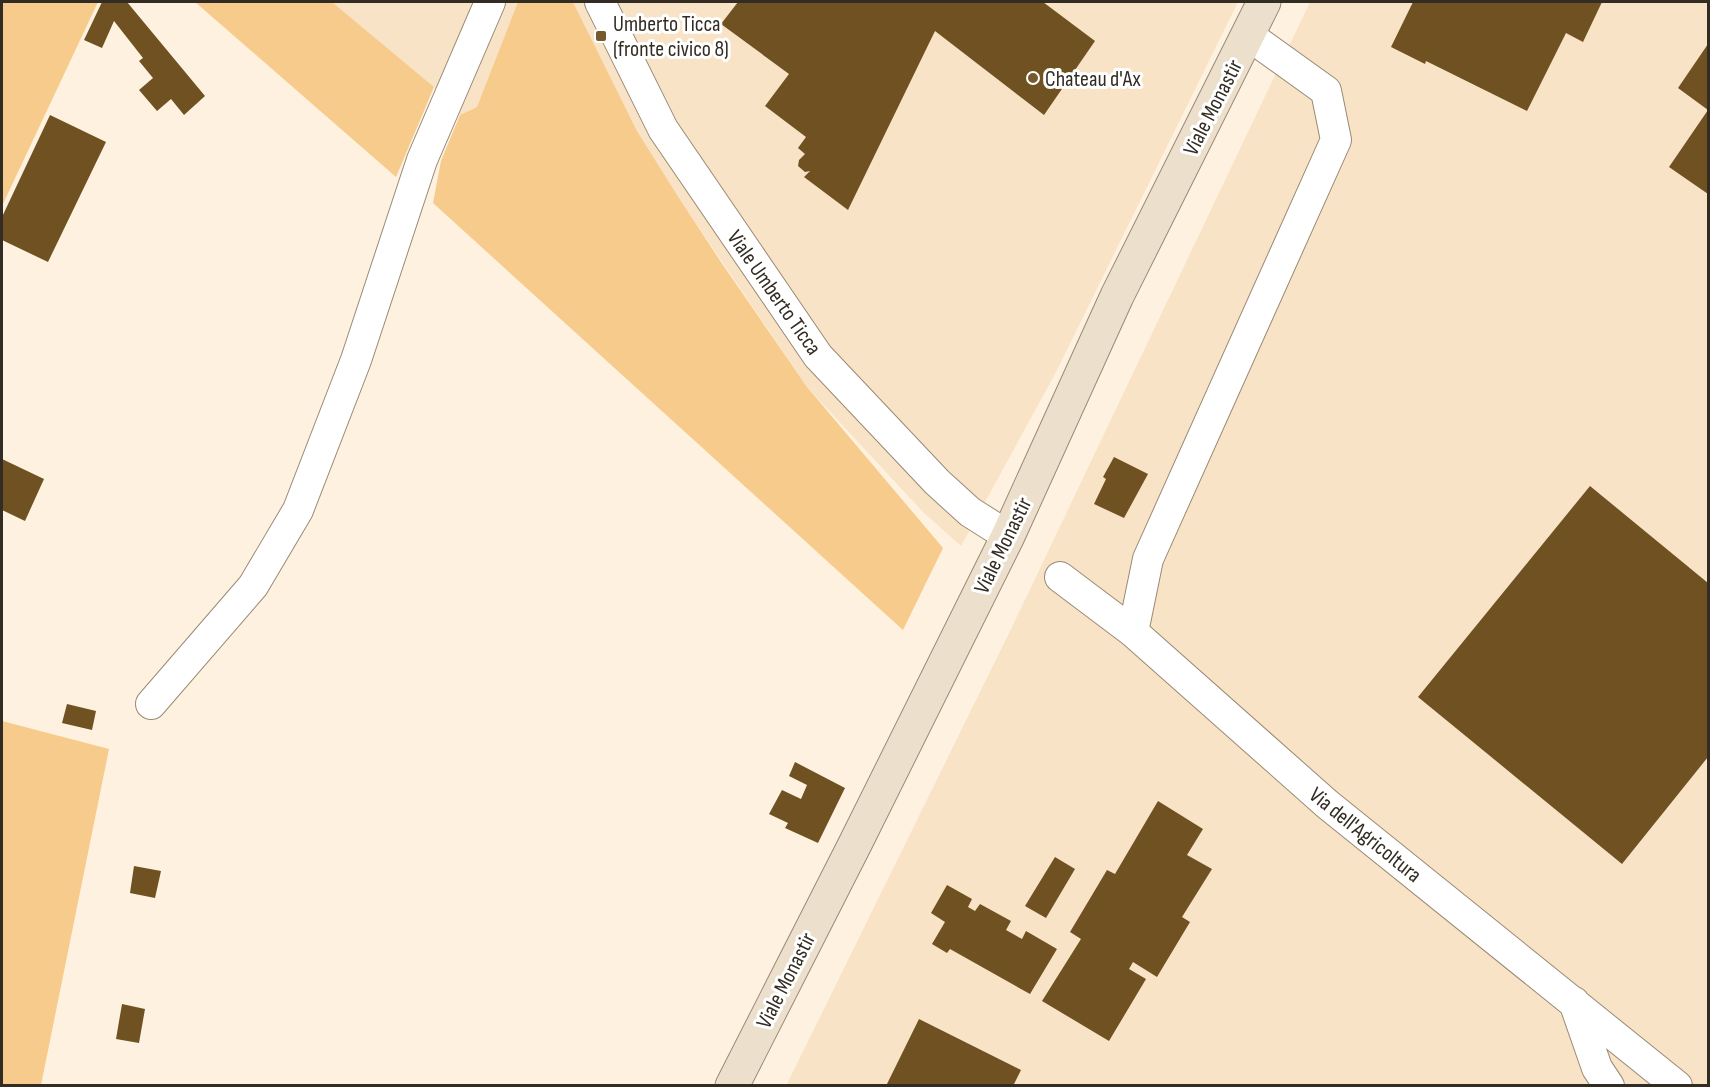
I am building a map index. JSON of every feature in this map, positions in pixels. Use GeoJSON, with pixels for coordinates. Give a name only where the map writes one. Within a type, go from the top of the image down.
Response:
{"type":"FeatureCollection","features":[{"type":"Feature","properties":{"kind":"main road","name":"Viale Monastir"},"geometry":{"type":"LineString","coordinates":[[732,1086],[1008,536],[1117,296],[1264,2]]}},
{"type":"Feature","properties":{"kind":"street"},"geometry":{"type":"LineString","coordinates":[[151,704],[253,586],[298,510],[356,360],[422,160],[490,2]]}},
{"type":"Feature","properties":{"kind":"street","name":"Viale Umberto Ticca"},"geometry":{"type":"LineString","coordinates":[[600,2],[663,129],[818,356],[937,482],[970,512],[1008,536]]}},
{"type":"Feature","properties":{"kind":"street"},"geometry":{"type":"LineString","coordinates":[[1133,632],[1148,559],[1336,140],[1326,91],[1248,35]]}},
{"type":"Feature","properties":{"kind":"street","name":"Via dell'Agricoltura"},"geometry":{"type":"LineString","coordinates":[[1060,577],[1133,632],[1328,804],[1677,1086]]}},
{"type":"Feature","properties":{"kind":"street"},"geometry":{"type":"LineString","coordinates":[[1574,1002],[1597,1068],[1609,1086]]}},
{"type":"Feature","properties":{"kind":"shaded area"},"geometry":{"type":"Polygon","coordinates":[[[2,2],[98,2],[2,206],[2,2]]]}},
{"type":"Feature","properties":{"kind":"shaded area"},"geometry":{"type":"Polygon","coordinates":[[[195,2],[332,2],[434,87],[396,177],[195,2]]]}},
{"type":"Feature","properties":{"kind":"shaded area"},"geometry":{"type":"Polygon","coordinates":[[[332,2],[518,2],[477,107],[460,115],[434,87],[332,2]]]}},
{"type":"Feature","properties":{"kind":"shaded area"},"geometry":{"type":"Polygon","coordinates":[[[518,2],[573,2],[637,131],[723,265],[807,387],[943,548],[903,630],[433,203],[441,161],[460,115],[477,107],[518,2]]]}},
{"type":"Feature","properties":{"kind":"shaded area"},"geometry":{"type":"Polygon","coordinates":[[[573,2],[1238,2],[1055,374],[961,546],[923,512],[807,387],[679,198],[637,131],[573,2]]]}},
{"type":"Feature","properties":{"kind":"shaded area"},"geometry":{"type":"Polygon","coordinates":[[[1310,2],[1708,2],[1708,1085],[786,1086],[1013,625],[1310,2]]]}},
{"type":"Feature","properties":{"kind":"shaded area"},"geometry":{"type":"Polygon","coordinates":[[[2,721],[109,749],[41,1085],[2,1085],[2,721]]]}},
{"type":"Feature","properties":{"kind":"building"},"geometry":{"type":"Polygon","coordinates":[[[102,2],[127,2],[205,96],[184,115],[171,99],[157,111],[139,90],[153,78],[139,61],[143,58],[114,21],[102,48],[84,40],[102,2]]]}},
{"type":"Feature","properties":{"kind":"building"},"geometry":{"type":"Polygon","coordinates":[[[738,2],[1043,2],[1095,41],[1044,115],[935,31],[848,210],[804,177],[810,171],[805,172],[798,166],[799,160],[805,154],[798,148],[806,137],[765,106],[789,74],[721,24],[738,2]]]}},
{"type":"Feature","properties":{"kind":"building"},"geometry":{"type":"Polygon","coordinates":[[[1413,2],[1602,2],[1583,42],[1566,33],[1527,111],[1426,61],[1425,64],[1391,47],[1413,2]]]}},
{"type":"Feature","properties":{"kind":"building"},"geometry":{"type":"Polygon","coordinates":[[[1708,44],[1708,110],[1678,88],[1708,44]]]}},
{"type":"Feature","properties":{"kind":"building"},"geometry":{"type":"Polygon","coordinates":[[[1708,110],[1708,194],[1669,167],[1708,110]]]}},
{"type":"Feature","properties":{"kind":"building"},"geometry":{"type":"Polygon","coordinates":[[[50,115],[106,142],[48,262],[2,240],[2,217],[50,115]]]}},
{"type":"Feature","properties":{"kind":"building"},"geometry":{"type":"Polygon","coordinates":[[[1114,457],[1148,474],[1124,518],[1094,504],[1106,479],[1103,477],[1114,457]]]}},
{"type":"Feature","properties":{"kind":"building"},"geometry":{"type":"Polygon","coordinates":[[[2,459],[44,479],[25,521],[2,510],[2,459]]]}},
{"type":"Feature","properties":{"kind":"building"},"geometry":{"type":"Polygon","coordinates":[[[1590,486],[1708,583],[1708,757],[1622,864],[1418,697],[1590,486]]]}},
{"type":"Feature","properties":{"kind":"building"},"geometry":{"type":"Polygon","coordinates":[[[67,704],[96,711],[92,730],[62,723],[67,704]]]}},
{"type":"Feature","properties":{"kind":"building"},"geometry":{"type":"Polygon","coordinates":[[[795,762],[845,788],[818,843],[785,828],[788,823],[769,814],[782,790],[801,799],[807,785],[789,776],[795,762]]]}},
{"type":"Feature","properties":{"kind":"building"},"geometry":{"type":"Polygon","coordinates":[[[1158,801],[1203,829],[1187,855],[1212,869],[1182,917],[1190,922],[1157,977],[1133,962],[1129,969],[1146,979],[1109,1041],[1042,1001],[1081,939],[1070,932],[1107,870],[1115,874],[1158,801]]]}},
{"type":"Feature","properties":{"kind":"building"},"geometry":{"type":"Polygon","coordinates":[[[1055,857],[1075,869],[1046,918],[1025,906],[1055,857]]]}},
{"type":"Feature","properties":{"kind":"building"},"geometry":{"type":"Polygon","coordinates":[[[134,866],[161,871],[155,898],[130,893],[134,866]]]}},
{"type":"Feature","properties":{"kind":"building"},"geometry":{"type":"Polygon","coordinates":[[[947,885],[972,899],[968,907],[975,911],[980,904],[1011,921],[1006,930],[1022,939],[1026,931],[1057,949],[1030,994],[950,949],[947,953],[932,944],[945,922],[931,913],[947,885]]]}},
{"type":"Feature","properties":{"kind":"building"},"geometry":{"type":"Polygon","coordinates":[[[122,1004],[145,1009],[139,1043],[116,1039],[122,1004]]]}},
{"type":"Feature","properties":{"kind":"building"},"geometry":{"type":"Polygon","coordinates":[[[919,1019],[1021,1070],[1013,1086],[886,1086],[919,1019]]]}},
{"type":"Feature","properties":{"kind":"place","name":"Umberto Ticca (fronte civico 8)"},"geometry":{"type":"Point","coordinates":[601,36]}},
{"type":"Feature","properties":{"kind":"place","name":"Chateau d'Ax"},"geometry":{"type":"Point","coordinates":[1033,78]}}]}
